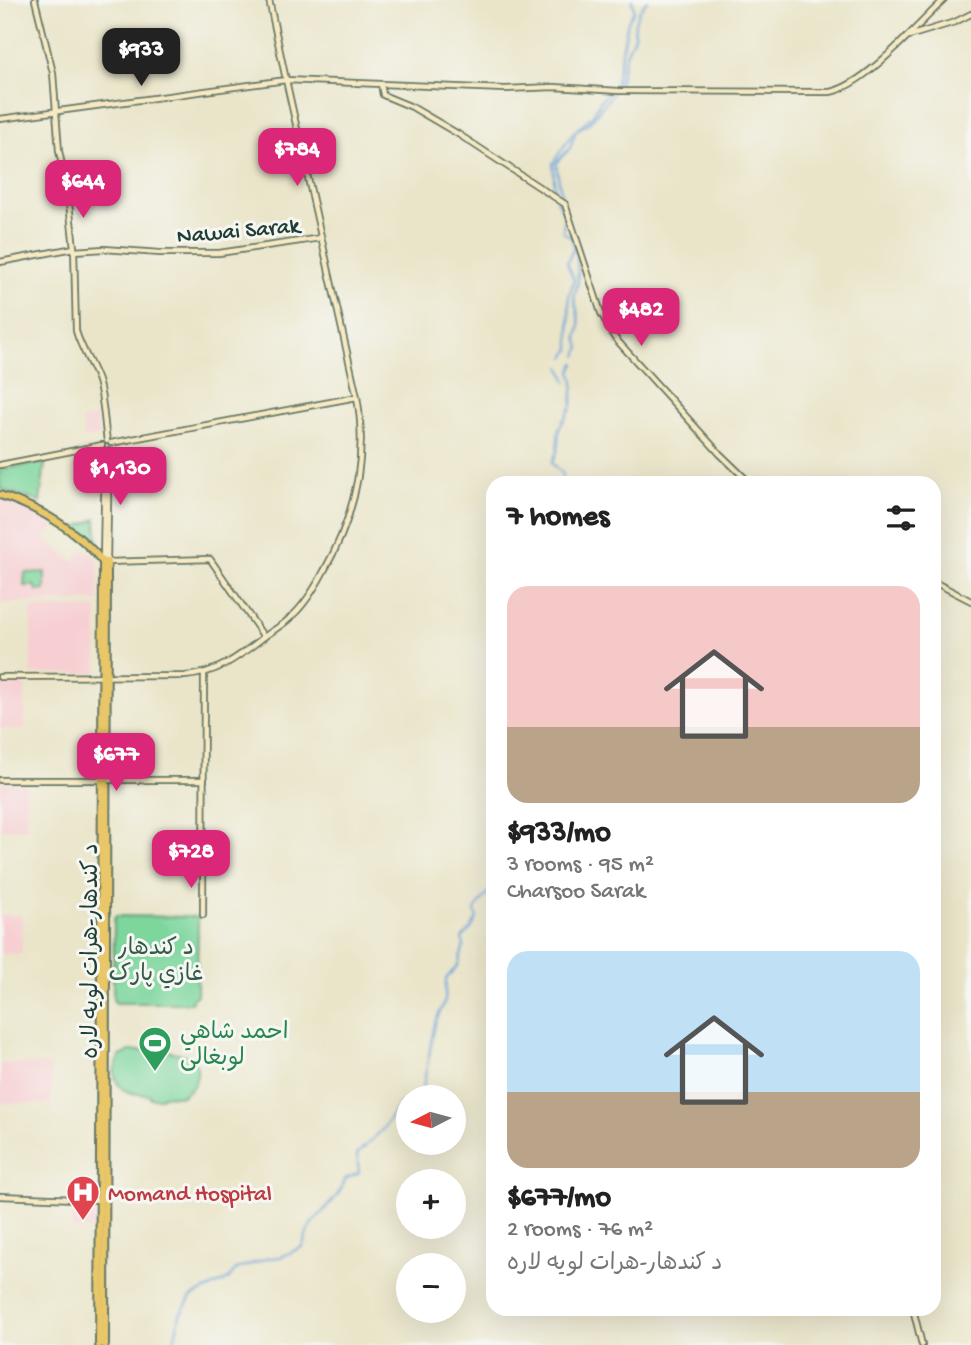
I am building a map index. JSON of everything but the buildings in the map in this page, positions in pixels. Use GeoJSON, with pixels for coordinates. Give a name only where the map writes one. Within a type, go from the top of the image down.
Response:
{"type":"FeatureCollection","features":[{"type":"Feature","properties":{"kind":"highway"},"geometry":{"type":"LineString","coordinates":[[0,495],[31,506],[55,521],[89,545],[105,562]]}},
{"type":"Feature","properties":{"kind":"highway","name":"د کندهار-هرات لويه لاره"},"geometry":{"type":"LineString","coordinates":[[99,1345],[105,562]]}},
{"type":"Feature","properties":{"kind":"highway","name":"د کندهار-هرات لويه لاره"},"geometry":{"type":"LineString","coordinates":[[105,780],[102,862],[105,1345]]}},
{"type":"Feature","properties":{"kind":"street"},"geometry":{"type":"LineString","coordinates":[[36,0],[53,73],[59,151],[68,194],[74,249],[76,331],[100,386],[107,446],[105,562],[210,559],[264,637]]}},
{"type":"Feature","properties":{"kind":"street"},"geometry":{"type":"LineString","coordinates":[[0,677],[204,674],[233,660],[290,619],[312,593],[344,534],[353,507],[359,474],[361,419],[268,0]]}},
{"type":"Feature","properties":{"kind":"street"},"geometry":{"type":"LineString","coordinates":[[0,119],[286,80],[505,89],[554,87],[619,91],[830,93],[842,90],[863,76],[944,0]]}},
{"type":"Feature","properties":{"kind":"street"},"geometry":{"type":"LineString","coordinates":[[905,37],[971,14]]}},
{"type":"Feature","properties":{"kind":"street"},"geometry":{"type":"LineString","coordinates":[[381,84],[383,95],[412,107],[458,134],[563,203],[601,313],[614,337],[743,476]]}},
{"type":"Feature","properties":{"kind":"street","name":"Nawai Sarak"},"geometry":{"type":"LineString","coordinates":[[0,262],[74,249],[219,253],[321,238]]}},
{"type":"Feature","properties":{"kind":"street"},"geometry":{"type":"LineString","coordinates":[[0,465],[357,397]]}},
{"type":"Feature","properties":{"kind":"street"},"geometry":{"type":"LineString","coordinates":[[941,586],[971,601]]}},
{"type":"Feature","properties":{"kind":"street"},"geometry":{"type":"LineString","coordinates":[[203,915],[204,674]]}},
{"type":"Feature","properties":{"kind":"street"},"geometry":{"type":"LineString","coordinates":[[0,780],[204,780]]}},
{"type":"Feature","properties":{"kind":"street"},"geometry":{"type":"LineString","coordinates":[[0,1196],[102,1200]]}},
{"type":"Feature","properties":{"kind":"street"},"geometry":{"type":"LineString","coordinates":[[915,1316],[922,1345]]}},
{"type":"Feature","properties":{"kind":"shaded area"},"geometry":{"type":"Polygon","coordinates":[[[97,417],[100,436],[85,439],[82,420],[97,417]]]}},
{"type":"Feature","properties":{"kind":"shaded area"},"geometry":{"type":"Polygon","coordinates":[[[3,499],[30,510],[55,526],[43,538],[74,561],[85,549],[90,552],[98,561],[99,567],[98,601],[0,603],[0,505],[3,499]]]}},
{"type":"Feature","properties":{"kind":"shaded area"},"geometry":{"type":"Polygon","coordinates":[[[31,608],[97,608],[97,673],[31,674],[31,608]]]}},
{"type":"Feature","properties":{"kind":"shaded area"},"geometry":{"type":"Polygon","coordinates":[[[0,681],[25,681],[25,729],[0,729],[0,681]]]}},
{"type":"Feature","properties":{"kind":"shaded area"},"geometry":{"type":"Polygon","coordinates":[[[0,782],[26,782],[27,829],[0,829],[0,782]]]}},
{"type":"Feature","properties":{"kind":"shaded area"},"geometry":{"type":"Polygon","coordinates":[[[0,915],[22,915],[22,954],[0,954],[0,915]]]}},
{"type":"Feature","properties":{"kind":"shaded area"},"geometry":{"type":"Polygon","coordinates":[[[0,1064],[51,1065],[51,1104],[0,1103],[0,1064]]]}},
{"type":"Feature","properties":{"kind":"shaded area","name":"Momand Hospital"},"geometry":{"type":"Polygon","coordinates":[[[72,1214],[95,1215],[95,1230],[72,1229],[72,1214]]]}},
{"type":"Feature","properties":{"kind":"green space"},"geometry":{"type":"Polygon","coordinates":[[[45,463],[40,502],[0,489],[0,469],[45,463]]]}},
{"type":"Feature","properties":{"kind":"green space"},"geometry":{"type":"Polygon","coordinates":[[[96,519],[98,542],[94,544],[75,528],[96,519]]]}},
{"type":"Feature","properties":{"kind":"green space"},"geometry":{"type":"Polygon","coordinates":[[[45,572],[45,590],[37,591],[36,586],[24,586],[25,573],[45,572]]]}},
{"type":"Feature","properties":{"kind":"green space","name":"د کندهار غازي پارک"},"geometry":{"type":"Polygon","coordinates":[[[116,916],[198,917],[197,995],[191,1003],[116,1003],[113,1000],[116,916]]]}},
{"type":"Feature","properties":{"kind":"green space","name":"احمد شاهي لوبغالی"},"geometry":{"type":"Polygon","coordinates":[[[130,1051],[165,1051],[188,1056],[195,1062],[197,1072],[194,1085],[182,1096],[162,1095],[161,1098],[150,1098],[150,1095],[126,1091],[118,1084],[114,1072],[119,1057],[130,1051]]]}},
{"type":"Feature","properties":{"kind":"waterway"},"geometry":{"type":"LineString","coordinates":[[615,86],[628,21],[634,10],[632,0]]}},
{"type":"Feature","properties":{"kind":"waterway"},"geometry":{"type":"LineString","coordinates":[[618,87],[626,54],[634,36],[635,22],[647,0]]}},
{"type":"Feature","properties":{"kind":"waterway"},"geometry":{"type":"LineString","coordinates":[[555,195],[553,163],[572,134],[593,115],[600,101],[609,92]]}},
{"type":"Feature","properties":{"kind":"waterway"},"geometry":{"type":"LineString","coordinates":[[578,129],[589,123],[613,93]]}},
{"type":"Feature","properties":{"kind":"waterway"},"geometry":{"type":"LineString","coordinates":[[575,133],[570,148],[556,163],[563,206],[577,255],[578,282],[574,297],[580,325],[577,337],[580,348],[577,356]]}},
{"type":"Feature","properties":{"kind":"waterway"},"geometry":{"type":"LineString","coordinates":[[556,200],[564,213],[563,232],[572,238],[574,247],[567,263],[574,280],[569,296],[570,350],[565,357]]}},
{"type":"Feature","properties":{"kind":"waterway"},"geometry":{"type":"LineString","coordinates":[[563,476],[552,463],[557,452],[559,428],[572,406],[574,380],[571,372],[575,363]]}},
{"type":"Feature","properties":{"kind":"waterway"},"geometry":{"type":"LineString","coordinates":[[561,367],[567,382]]}},
{"type":"Feature","properties":{"kind":"waterway"},"geometry":{"type":"LineString","coordinates":[[423,1085],[435,1023],[445,1001],[446,979],[458,965],[464,945],[462,938],[471,929],[477,918],[475,910],[486,895]]}},
{"type":"Feature","properties":{"kind":"waterway"},"geometry":{"type":"LineString","coordinates":[[173,1345],[180,1315],[191,1297],[229,1279],[236,1269],[269,1258],[281,1257],[302,1247],[311,1225],[335,1198],[345,1179],[359,1173],[357,1154],[383,1129],[396,1109]]}},
{"type":"Feature","properties":{"kind":"place","name":"احمد شاهي لوبغالی"},"geometry":{"type":"Point","coordinates":[155,1073]}},
{"type":"Feature","properties":{"kind":"place","name":"Momand Hospital"},"geometry":{"type":"Point","coordinates":[83,1222]}}]}
